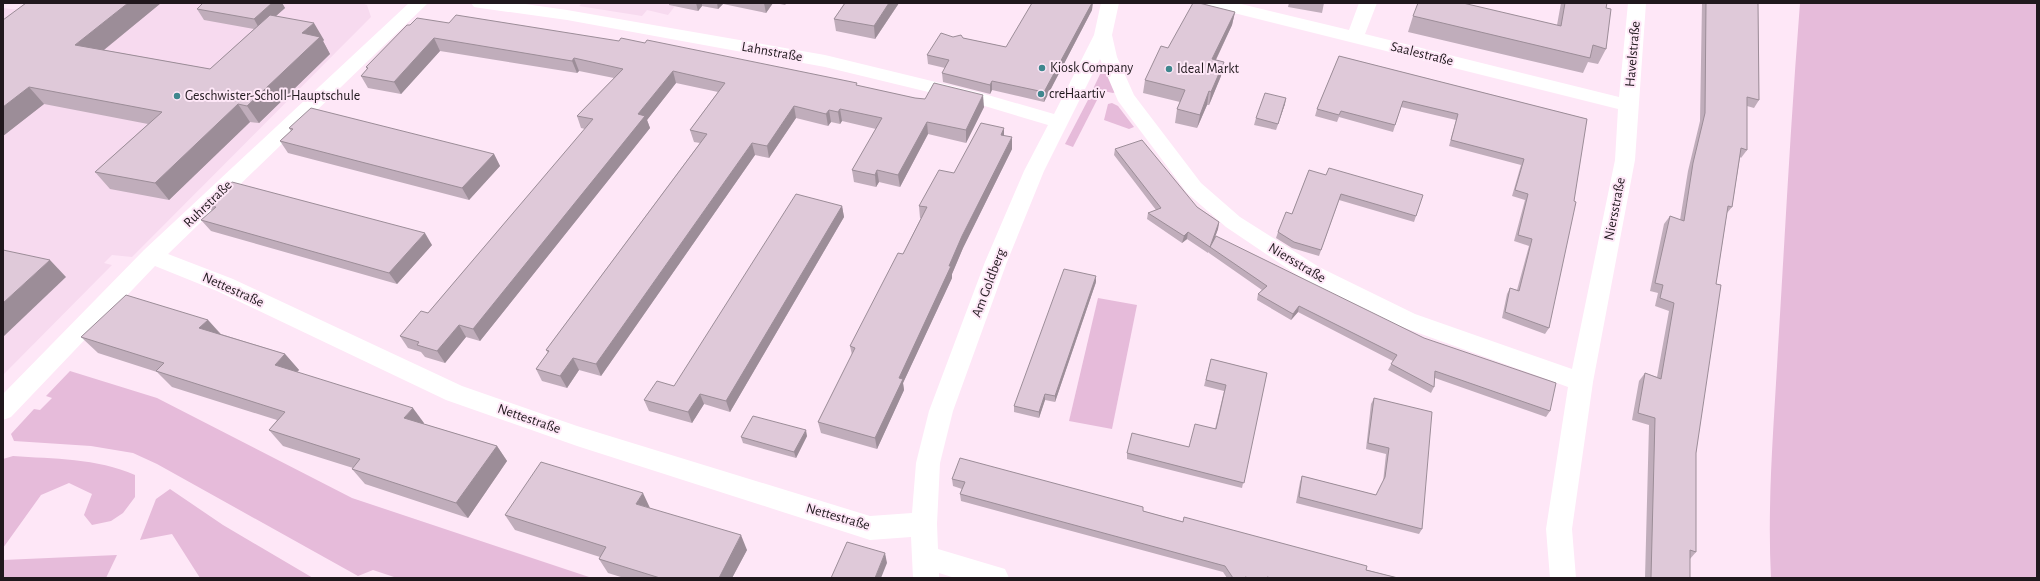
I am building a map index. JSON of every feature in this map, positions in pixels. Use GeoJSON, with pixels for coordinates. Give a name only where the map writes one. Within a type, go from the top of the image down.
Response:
{"type":"FeatureCollection","features":[{"type":"Feature","properties":{"kind":"street","name":"Ruhrstraße"},"geometry":{"type":"LineString","coordinates":[[3,410],[152,256],[419,3]]}},
{"type":"Feature","properties":{"kind":"street","name":"Lahnstraße"},"geometry":{"type":"LineString","coordinates":[[480,3],[566,15],[825,61],[981,99],[1060,122]]}},
{"type":"Feature","properties":{"kind":"street","name":"Am Goldberg"},"geometry":{"type":"LineString","coordinates":[[925,567],[924,524],[928,463],[943,403],[996,262],[1034,171],[1103,35],[1110,3]]}},
{"type":"Feature","properties":{"kind":"street","name":"Saalestraße"},"geometry":{"type":"LineString","coordinates":[[1216,3],[1628,105]]}},
{"type":"Feature","properties":{"kind":"street"},"geometry":{"type":"LineString","coordinates":[[1355,38],[1368,3]]}},
{"type":"Feature","properties":{"kind":"street","name":"Havelstraße"},"geometry":{"type":"LineString","coordinates":[[1628,105],[1637,3]]}},
{"type":"Feature","properties":{"kind":"street","name":"Niersstraße"},"geometry":{"type":"LineString","coordinates":[[1103,35],[1108,57],[1115,76],[1134,110],[1194,188],[1233,222],[1311,273],[1408,320],[1581,382]]}},
{"type":"Feature","properties":{"kind":"street","name":"Niersstraße"},"geometry":{"type":"LineString","coordinates":[[1563,578],[1559,529],[1581,382],[1625,160],[1628,105]]}},
{"type":"Feature","properties":{"kind":"street","name":"Nettestraße"},"geometry":{"type":"LineString","coordinates":[[152,256],[225,285],[454,393],[564,432],[870,528],[924,524]]}},
{"type":"Feature","properties":{"kind":"street"},"geometry":{"type":"LineString","coordinates":[[925,567],[996,578]]}},
{"type":"Feature","properties":{"kind":"shaded area"},"geometry":{"type":"Polygon","coordinates":[[[38,3],[361,3],[367,5],[371,17],[132,257],[112,255],[104,263],[112,265],[3,375],[3,8],[27,11],[38,3]]]}},
{"type":"Feature","properties":{"kind":"shaded area"},"geometry":{"type":"Polygon","coordinates":[[[582,3],[724,3],[718,9],[702,6],[698,11],[675,6],[668,15],[647,10],[642,16],[579,6],[582,3]]]}},
{"type":"Feature","properties":{"kind":"shaded area"},"geometry":{"type":"Polygon","coordinates":[[[1800,3],[2037,3],[2037,578],[1771,578],[1770,520],[1772,463],[1788,176],[1800,3]]]}},
{"type":"Feature","properties":{"kind":"shaded area"},"geometry":{"type":"Polygon","coordinates":[[[1102,70],[1105,71],[1118,91],[1113,93],[1093,89],[1102,70]]]}},
{"type":"Feature","properties":{"kind":"shaded area"},"geometry":{"type":"Polygon","coordinates":[[[1089,98],[1097,100],[1073,147],[1065,144],[1089,98]]]}},
{"type":"Feature","properties":{"kind":"shaded area"},"geometry":{"type":"Polygon","coordinates":[[[1112,103],[1118,106],[1134,127],[1129,129],[1104,120],[1108,104],[1112,103]]]}},
{"type":"Feature","properties":{"kind":"shaded area"},"geometry":{"type":"Polygon","coordinates":[[[1098,298],[1137,305],[1112,429],[1069,421],[1098,298]]]}},
{"type":"Feature","properties":{"kind":"shaded area"},"geometry":{"type":"Polygon","coordinates":[[[70,371],[157,398],[352,498],[592,578],[397,578],[373,570],[358,576],[157,464],[133,453],[91,446],[14,441],[11,434],[34,409],[40,410],[52,398],[46,396],[70,371]]]}},
{"type":"Feature","properties":{"kind":"shaded area"},"geometry":{"type":"Polygon","coordinates":[[[13,456],[75,460],[120,469],[135,475],[135,497],[123,513],[111,521],[92,525],[84,515],[92,494],[69,483],[41,495],[3,548],[3,459],[13,456]]]}},
{"type":"Feature","properties":{"kind":"shaded area"},"geometry":{"type":"Polygon","coordinates":[[[170,489],[223,525],[313,578],[200,578],[172,534],[140,540],[156,499],[170,489]]]}},
{"type":"Feature","properties":{"kind":"shaded area"},"geometry":{"type":"Polygon","coordinates":[[[117,555],[106,578],[3,578],[3,560],[117,555]]]}},
{"type":"Feature","properties":{"kind":"building"},"geometry":{"type":"Polygon","coordinates":[[[26,3],[128,3],[75,45],[210,69],[270,15],[314,23],[302,33],[320,37],[247,106],[238,104],[155,183],[95,172],[162,112],[29,87],[3,107],[3,20],[26,3]]]}},
{"type":"Feature","properties":{"kind":"building"},"geometry":{"type":"Polygon","coordinates":[[[203,3],[272,3],[254,19],[197,9],[203,3]]]}},
{"type":"Feature","properties":{"kind":"building"},"geometry":{"type":"Polygon","coordinates":[[[845,3],[889,3],[874,26],[834,19],[845,3]]]}},
{"type":"Feature","properties":{"kind":"building"},"geometry":{"type":"Polygon","coordinates":[[[1032,3],[1092,3],[1044,92],[992,81],[990,85],[942,73],[949,60],[927,55],[941,33],[953,37],[961,35],[963,38],[1006,47],[1032,3]]]}},
{"type":"Feature","properties":{"kind":"building"},"geometry":{"type":"Polygon","coordinates":[[[1193,3],[1199,3],[1235,12],[1212,59],[1224,62],[1211,92],[1209,91],[1200,115],[1177,109],[1185,90],[1145,80],[1161,46],[1168,48],[1193,3]]]}},
{"type":"Feature","properties":{"kind":"building"},"geometry":{"type":"Polygon","coordinates":[[[1418,3],[1463,3],[1561,26],[1565,3],[1607,3],[1606,8],[1611,9],[1606,49],[1593,45],[1590,58],[1413,16],[1418,3]]]}},
{"type":"Feature","properties":{"kind":"building"},"geometry":{"type":"Polygon","coordinates":[[[1706,3],[1758,3],[1759,100],[1747,97],[1747,150],[1741,148],[1732,207],[1728,206],[1716,284],[1721,285],[1696,453],[1696,552],[1690,550],[1690,578],[1651,578],[1655,418],[1638,413],[1645,373],[1661,379],[1674,303],[1660,298],[1663,285],[1655,283],[1670,216],[1684,221],[1693,163],[1705,113],[1706,3]]]}},
{"type":"Feature","properties":{"kind":"building"},"geometry":{"type":"Polygon","coordinates":[[[456,15],[619,41],[621,38],[645,43],[647,40],[857,83],[856,85],[915,98],[925,99],[934,83],[983,95],[966,130],[927,122],[898,175],[877,170],[875,175],[852,170],[882,118],[840,109],[838,112],[829,110],[826,114],[794,106],[767,146],[752,143],[596,364],[573,358],[560,376],[536,369],[549,351],[546,350],[707,134],[690,130],[725,83],[673,71],[638,114],[645,116],[473,329],[459,325],[437,351],[417,345],[419,342],[400,336],[421,311],[428,313],[593,119],[577,116],[623,69],[574,58],[572,61],[434,38],[394,82],[361,76],[368,68],[366,67],[407,25],[410,25],[417,18],[449,23],[456,15]]]}},
{"type":"Feature","properties":{"kind":"building"},"geometry":{"type":"Polygon","coordinates":[[[1339,56],[1587,119],[1574,201],[1576,202],[1549,328],[1505,312],[1510,288],[1519,291],[1532,239],[1518,235],[1528,194],[1515,190],[1524,159],[1451,140],[1458,114],[1403,101],[1395,125],[1341,111],[1339,115],[1317,109],[1339,56]]]}},
{"type":"Feature","properties":{"kind":"building"},"geometry":{"type":"Polygon","coordinates":[[[1265,93],[1286,98],[1278,124],[1256,118],[1265,93]]]}},
{"type":"Feature","properties":{"kind":"building"},"geometry":{"type":"Polygon","coordinates":[[[311,108],[494,154],[462,188],[280,141],[293,129],[289,128],[311,108]]]}},
{"type":"Feature","properties":{"kind":"building"},"geometry":{"type":"Polygon","coordinates":[[[981,123],[1004,128],[1001,135],[1012,137],[962,236],[949,266],[951,266],[899,378],[903,379],[875,438],[818,422],[855,348],[850,346],[898,253],[903,254],[927,207],[919,206],[939,170],[954,173],[981,123]]]}},
{"type":"Feature","properties":{"kind":"building"},"geometry":{"type":"Polygon","coordinates":[[[1142,140],[1197,207],[1219,222],[1210,247],[1188,232],[1184,236],[1148,213],[1161,208],[1115,149],[1142,140]]]}},
{"type":"Feature","properties":{"kind":"building"},"geometry":{"type":"Polygon","coordinates":[[[1329,168],[1423,195],[1416,216],[1341,194],[1321,250],[1294,242],[1278,232],[1286,212],[1292,214],[1309,170],[1326,175],[1329,168]]]}},
{"type":"Feature","properties":{"kind":"building"},"geometry":{"type":"Polygon","coordinates":[[[232,182],[425,233],[389,273],[201,220],[216,207],[206,205],[232,182]]]}},
{"type":"Feature","properties":{"kind":"building"},"geometry":{"type":"Polygon","coordinates":[[[796,194],[842,206],[726,401],[700,394],[688,412],[644,400],[657,381],[674,386],[796,194]]]}},
{"type":"Feature","properties":{"kind":"building"},"geometry":{"type":"Polygon","coordinates":[[[1216,236],[1424,338],[1556,383],[1550,411],[1435,371],[1434,387],[1391,364],[1397,355],[1299,306],[1293,314],[1258,294],[1267,286],[1210,247],[1216,236]]]}},
{"type":"Feature","properties":{"kind":"building"},"geometry":{"type":"Polygon","coordinates":[[[3,250],[50,260],[3,303],[3,250]]]}},
{"type":"Feature","properties":{"kind":"building"},"geometry":{"type":"Polygon","coordinates":[[[1064,269],[1096,276],[1055,396],[1045,394],[1039,412],[1014,406],[1064,269]]]}},
{"type":"Feature","properties":{"kind":"building"},"geometry":{"type":"Polygon","coordinates":[[[126,295],[208,320],[199,328],[285,354],[275,365],[413,408],[404,418],[497,446],[456,503],[352,469],[360,459],[269,430],[285,412],[156,371],[164,363],[81,337],[126,295]]]}},
{"type":"Feature","properties":{"kind":"building"},"geometry":{"type":"Polygon","coordinates":[[[1211,359],[1267,373],[1244,483],[1127,453],[1132,433],[1189,447],[1195,424],[1216,429],[1226,385],[1206,380],[1211,359]]]}},
{"type":"Feature","properties":{"kind":"building"},"geometry":{"type":"Polygon","coordinates":[[[1374,398],[1432,412],[1422,529],[1299,497],[1302,476],[1376,495],[1385,477],[1389,448],[1368,443],[1374,398]]]}},
{"type":"Feature","properties":{"kind":"building"},"geometry":{"type":"Polygon","coordinates":[[[753,416],[806,430],[794,452],[741,437],[753,416]]]}},
{"type":"Feature","properties":{"kind":"building"},"geometry":{"type":"Polygon","coordinates":[[[960,458],[1143,507],[1143,511],[1183,522],[1184,517],[1367,566],[1366,570],[1398,578],[1233,578],[1225,566],[960,494],[965,482],[952,479],[960,458]]]}},
{"type":"Feature","properties":{"kind":"building"},"geometry":{"type":"Polygon","coordinates":[[[541,462],[643,493],[636,504],[741,535],[719,578],[660,578],[599,559],[606,547],[505,515],[541,462]]]}},
{"type":"Feature","properties":{"kind":"building"},"geometry":{"type":"Polygon","coordinates":[[[847,542],[885,553],[875,578],[831,578],[847,542]]]}},
{"type":"Feature","properties":{"kind":"place","name":"Kiosk Company"},"geometry":{"type":"Point","coordinates":[1042,68]}},
{"type":"Feature","properties":{"kind":"place","name":"Ideal Markt"},"geometry":{"type":"Point","coordinates":[1169,69]}},
{"type":"Feature","properties":{"kind":"place","name":"creHaartiv"},"geometry":{"type":"Point","coordinates":[1041,94]}},
{"type":"Feature","properties":{"kind":"place","name":"Geschwister-Scholl-Hauptschule"},"geometry":{"type":"Point","coordinates":[177,96]}}]}
